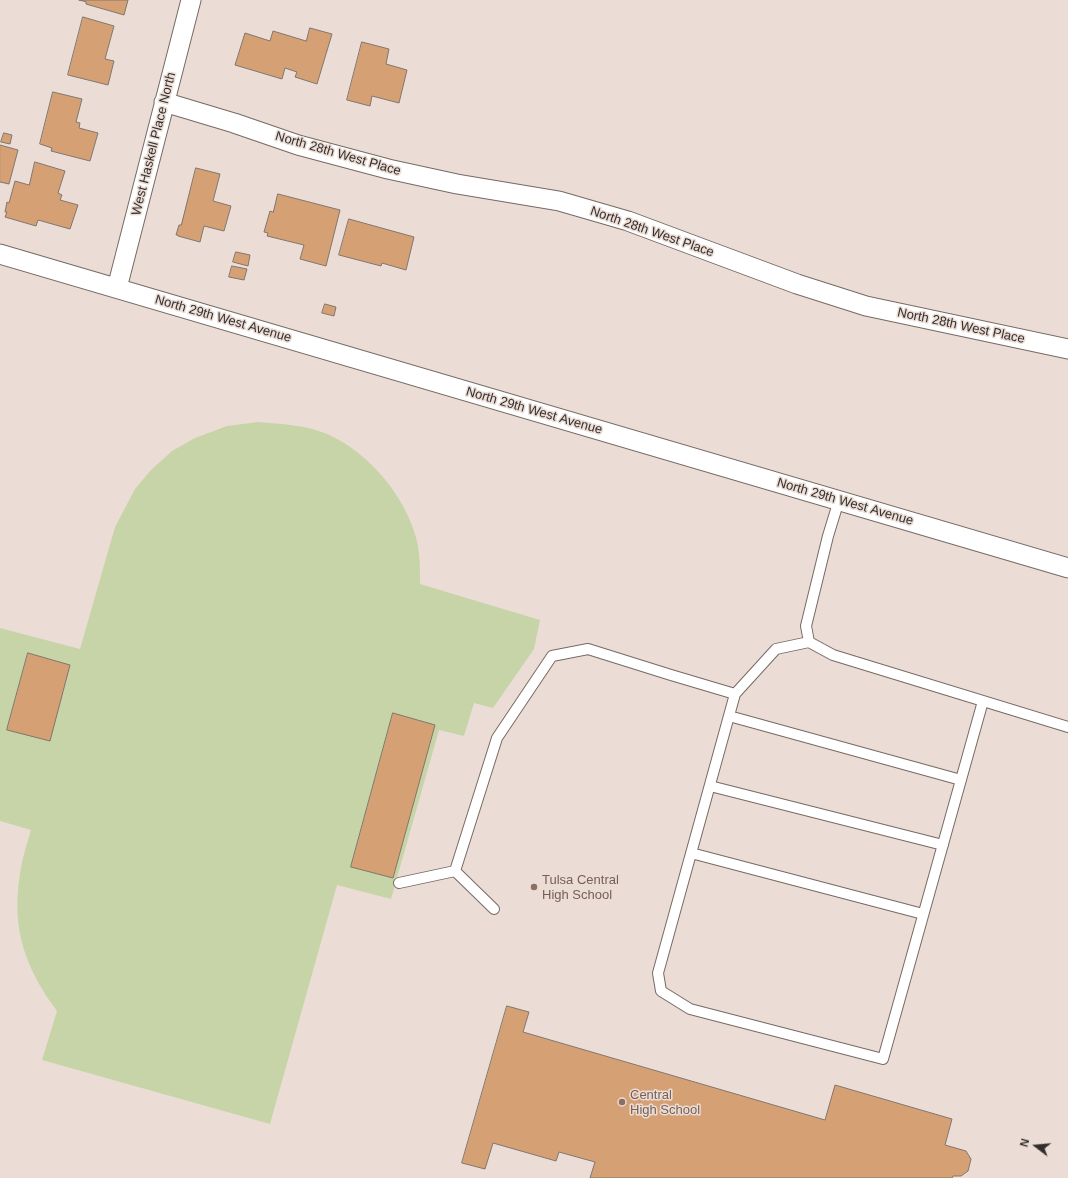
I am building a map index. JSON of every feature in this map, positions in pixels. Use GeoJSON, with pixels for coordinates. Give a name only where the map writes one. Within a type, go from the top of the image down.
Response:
{"type":"FeatureCollection","features":[{"type":"Feature","properties":{"kind":"street","name":"West Haskell Place North"},"geometry":{"type":"LineString","coordinates":[[117,288],[191,0]]}},
{"type":"Feature","properties":{"kind":"street","name":"North 28th West Place"},"geometry":{"type":"LineString","coordinates":[[164,102],[234,123],[298,145],[388,169],[457,184],[559,201],[628,221],[797,284],[866,306],[1068,349]]}},
{"type":"Feature","properties":{"kind":"street","name":"North 29th West Avenue"},"geometry":{"type":"LineString","coordinates":[[0,254],[1068,568]]}},
{"type":"Feature","properties":{"kind":"lane"},"geometry":{"type":"LineString","coordinates":[[809,642],[806,626],[839,500]]}},
{"type":"Feature","properties":{"kind":"lane"},"geometry":{"type":"LineString","coordinates":[[983,701],[883,1059],[690,1009],[661,991],[658,973],[735,694],[776,649],[809,642],[833,655],[1068,727]]}},
{"type":"Feature","properties":{"kind":"lane"},"geometry":{"type":"LineString","coordinates":[[455,871],[497,738],[552,656],[588,649],[735,694]]}},
{"type":"Feature","properties":{"kind":"lane"},"geometry":{"type":"LineString","coordinates":[[730,716],[961,780]]}},
{"type":"Feature","properties":{"kind":"lane"},"geometry":{"type":"LineString","coordinates":[[710,786],[943,845]]}},
{"type":"Feature","properties":{"kind":"lane"},"geometry":{"type":"LineString","coordinates":[[691,853],[923,914]]}},
{"type":"Feature","properties":{"kind":"lane"},"geometry":{"type":"LineString","coordinates":[[399,883],[455,871]]}},
{"type":"Feature","properties":{"kind":"lane"},"geometry":{"type":"LineString","coordinates":[[455,871],[494,909]]}},
{"type":"Feature","properties":{"kind":"green space"},"geometry":{"type":"Polygon","coordinates":[[[258,422],[293,425],[319,431],[342,442],[371,464],[395,493],[412,525],[419,552],[420,584],[540,620],[534,649],[493,708],[474,703],[464,736],[439,730],[391,899],[337,885],[270,1124],[42,1060],[57,1011],[36,979],[29,963],[19,930],[17,912],[21,868],[31,830],[0,821],[0,628],[80,649],[115,527],[135,489],[151,470],[172,451],[195,438],[227,426],[258,422]]]}},
{"type":"Feature","properties":{"kind":"building"},"geometry":{"type":"Polygon","coordinates":[[[79,0],[128,0],[124,15],[86,4],[86,2],[79,0]]]}},
{"type":"Feature","properties":{"kind":"building"},"geometry":{"type":"Polygon","coordinates":[[[83,17],[114,26],[105,59],[114,61],[108,85],[68,75],[83,17]]]}},
{"type":"Feature","properties":{"kind":"building"},"geometry":{"type":"Polygon","coordinates":[[[310,28],[332,34],[317,84],[295,77],[297,72],[285,68],[282,79],[235,65],[245,33],[270,41],[273,31],[306,41],[310,28]]]}},
{"type":"Feature","properties":{"kind":"building"},"geometry":{"type":"Polygon","coordinates":[[[362,42],[389,49],[386,64],[407,70],[399,103],[372,96],[370,106],[347,100],[362,42]]]}},
{"type":"Feature","properties":{"kind":"building"},"geometry":{"type":"Polygon","coordinates":[[[53,92],[82,99],[76,122],[80,123],[79,128],[98,133],[90,161],[51,151],[52,148],[40,144],[53,92]]]}},
{"type":"Feature","properties":{"kind":"building"},"geometry":{"type":"Polygon","coordinates":[[[4,133],[12,135],[10,144],[1,142],[4,133]]]}},
{"type":"Feature","properties":{"kind":"building"},"geometry":{"type":"Polygon","coordinates":[[[0,145],[18,150],[9,184],[0,182],[0,145]]]}},
{"type":"Feature","properties":{"kind":"building"},"geometry":{"type":"Polygon","coordinates":[[[35,162],[65,171],[58,193],[62,195],[60,200],[78,205],[70,229],[38,220],[36,226],[5,217],[7,212],[5,212],[7,202],[9,203],[15,181],[29,185],[35,162]]]}},
{"type":"Feature","properties":{"kind":"building"},"geometry":{"type":"Polygon","coordinates":[[[196,168],[220,174],[213,201],[231,206],[224,231],[204,226],[200,242],[176,235],[179,225],[181,225],[196,168]]]}},
{"type":"Feature","properties":{"kind":"building"},"geometry":{"type":"Polygon","coordinates":[[[278,194],[340,210],[326,266],[300,259],[304,245],[267,236],[268,233],[264,232],[270,211],[273,212],[278,194]]]}},
{"type":"Feature","properties":{"kind":"building"},"geometry":{"type":"Polygon","coordinates":[[[349,219],[414,237],[406,270],[382,263],[381,266],[339,255],[349,219]]]}},
{"type":"Feature","properties":{"kind":"building"},"geometry":{"type":"Polygon","coordinates":[[[236,252],[250,255],[248,266],[233,262],[236,252]]]}},
{"type":"Feature","properties":{"kind":"building"},"geometry":{"type":"Polygon","coordinates":[[[232,266],[247,269],[244,280],[229,277],[232,266]]]}},
{"type":"Feature","properties":{"kind":"building"},"geometry":{"type":"Polygon","coordinates":[[[325,304],[336,307],[334,316],[322,313],[325,304]]]}},
{"type":"Feature","properties":{"kind":"building"},"geometry":{"type":"Polygon","coordinates":[[[28,653],[70,665],[50,741],[7,730],[28,653]]]}},
{"type":"Feature","properties":{"kind":"building"},"geometry":{"type":"Polygon","coordinates":[[[393,713],[435,725],[393,878],[351,867],[393,713]]]}},
{"type":"Feature","properties":{"kind":"building","name":"Central High School"},"geometry":{"type":"Polygon","coordinates":[[[507,1006],[529,1012],[523,1032],[825,1120],[835,1085],[952,1119],[945,1145],[966,1151],[971,1159],[968,1171],[961,1176],[953,1176],[952,1178],[590,1178],[595,1162],[559,1152],[556,1161],[493,1143],[485,1169],[462,1163],[507,1006]]]}},
{"type":"Feature","properties":{"kind":"place","name":"Tulsa Central High School"},"geometry":{"type":"Point","coordinates":[534,887]}},
{"type":"Feature","properties":{"kind":"place","name":"Central High School"},"geometry":{"type":"Point","coordinates":[622,1102]}}]}
